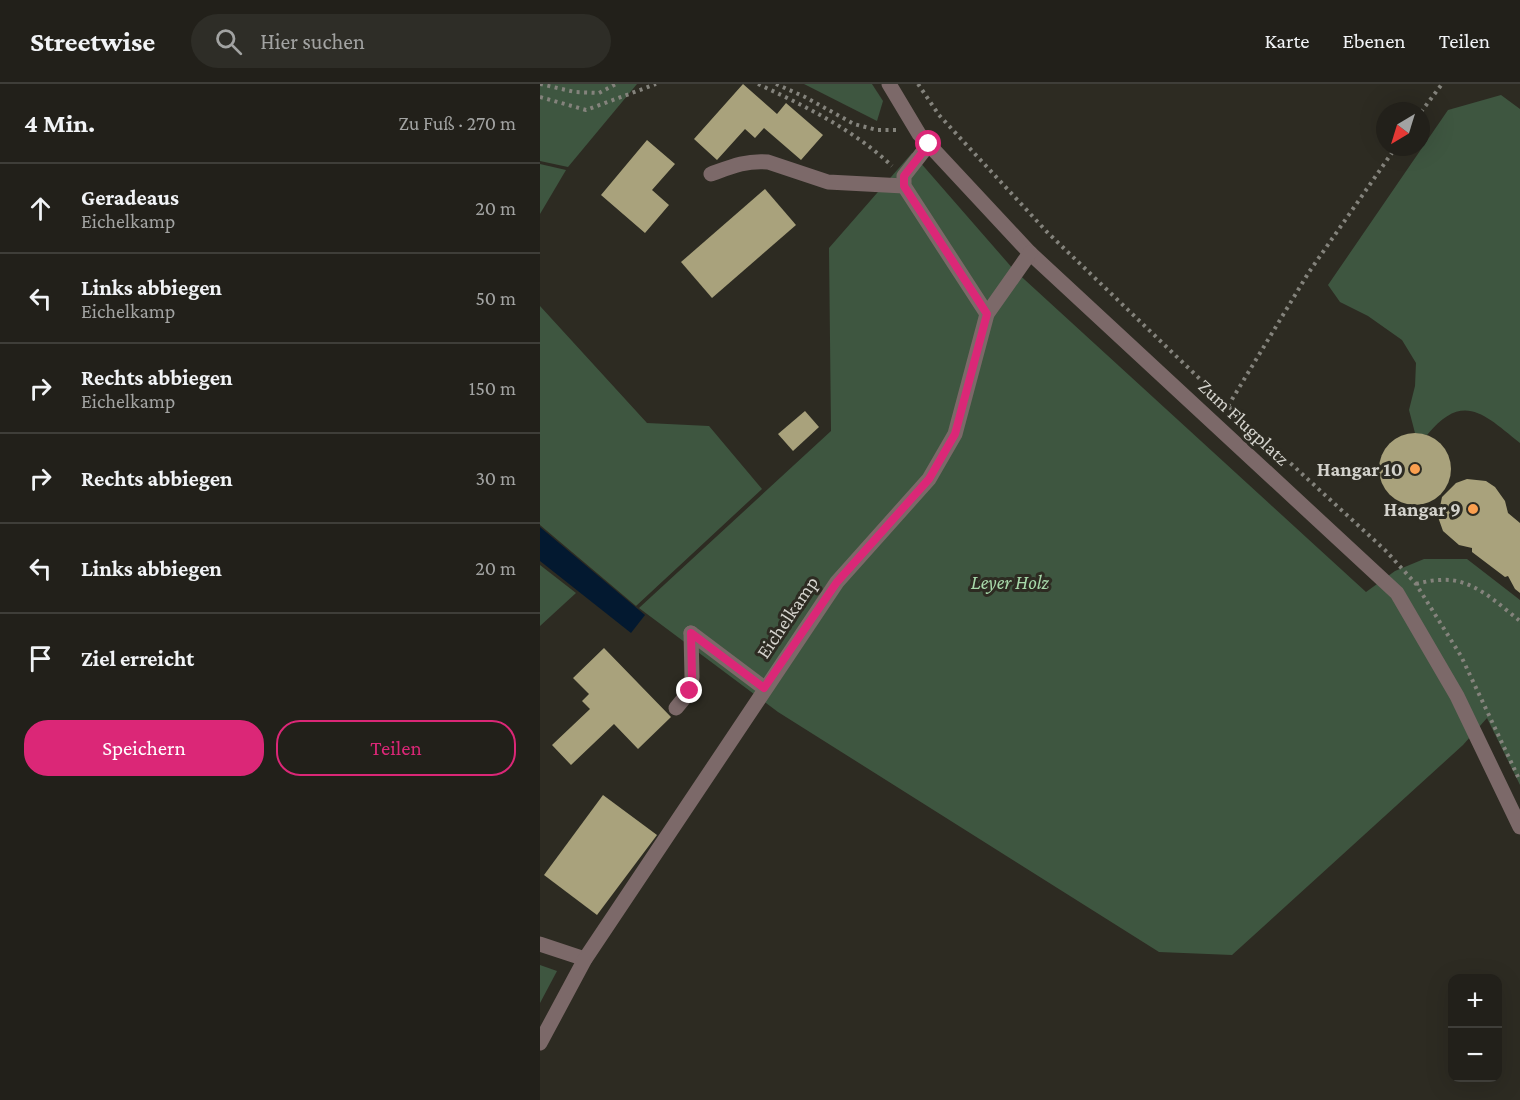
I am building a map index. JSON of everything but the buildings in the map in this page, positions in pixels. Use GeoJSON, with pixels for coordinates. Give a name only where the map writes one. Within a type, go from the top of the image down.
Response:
{"type":"FeatureCollection","features":[{"type":"Feature","properties":{"kind":"street","name":"Zum Flugplatz"},"geometry":{"type":"LineString","coordinates":[[889,84],[924,139],[1030,253],[1397,593],[1457,696],[1520,827]]}},
{"type":"Feature","properties":{"kind":"street"},"geometry":{"type":"LineString","coordinates":[[904,181],[924,139]]}},
{"type":"Feature","properties":{"kind":"street"},"geometry":{"type":"LineString","coordinates":[[711,174],[741,163],[758,161],[768,162],[803,176],[828,182],[904,181]]}},
{"type":"Feature","properties":{"kind":"street"},"geometry":{"type":"LineString","coordinates":[[904,181],[987,314]]}},
{"type":"Feature","properties":{"kind":"street","name":"Eichelkamp"},"geometry":{"type":"LineString","coordinates":[[540,1043],[585,959],[837,582],[929,479],[955,434],[987,314],[1030,253]]}},
{"type":"Feature","properties":{"kind":"street"},"geometry":{"type":"LineString","coordinates":[[676,708],[690,691],[691,633],[764,688]]}},
{"type":"Feature","properties":{"kind":"street"},"geometry":{"type":"LineString","coordinates":[[540,944],[585,959]]}},
{"type":"Feature","properties":{"kind":"path"},"geometry":{"type":"LineString","coordinates":[[540,84],[575,92],[599,93],[616,84]]}},
{"type":"Feature","properties":{"kind":"path"},"geometry":{"type":"LineString","coordinates":[[540,97],[586,110],[656,84]]}},
{"type":"Feature","properties":{"kind":"path"},"geometry":{"type":"LineString","coordinates":[[758,84],[797,102],[874,149],[904,181]]}},
{"type":"Feature","properties":{"kind":"path"},"geometry":{"type":"LineString","coordinates":[[776,84],[806,97],[854,124],[878,130],[900,130],[924,139]]}},
{"type":"Feature","properties":{"kind":"path"},"geometry":{"type":"LineString","coordinates":[[918,84],[939,115],[1047,232],[1228,406],[1309,272],[1390,156]]}},
{"type":"Feature","properties":{"kind":"path"},"geometry":{"type":"LineString","coordinates":[[1428,102],[1442,84]]}},
{"type":"Feature","properties":{"kind":"path"},"geometry":{"type":"LineString","coordinates":[[1397,593],[1416,584],[1443,579],[1462,583],[1480,589],[1520,621]]}},
{"type":"Feature","properties":{"kind":"green space"},"geometry":{"type":"Polygon","coordinates":[[[540,84],[637,84],[568,167],[540,161],[540,84]]]}},
{"type":"Feature","properties":{"kind":"green space"},"geometry":{"type":"Polygon","coordinates":[[[804,84],[872,84],[883,101],[877,121],[804,84]]]}},
{"type":"Feature","properties":{"kind":"green space"},"geometry":{"type":"Polygon","coordinates":[[[1501,95],[1520,109],[1520,443],[1495,423],[1474,412],[1463,411],[1452,414],[1427,435],[1415,433],[1409,410],[1415,386],[1416,363],[1402,340],[1368,316],[1340,302],[1328,285],[1416,156],[1430,156],[1430,136],[1448,110],[1501,95]]]}},
{"type":"Feature","properties":{"kind":"green space","name":"Leyer Holz"},"geometry":{"type":"Polygon","coordinates":[[[912,153],[1014,270],[1366,592],[1395,571],[1424,559],[1467,559],[1520,600],[1520,785],[1487,718],[1463,745],[1232,955],[1159,952],[778,712],[639,608],[831,431],[829,248],[912,153]]]}},
{"type":"Feature","properties":{"kind":"green space"},"geometry":{"type":"Polygon","coordinates":[[[540,164],[566,170],[540,214],[540,164]]]}},
{"type":"Feature","properties":{"kind":"green space"},"geometry":{"type":"Polygon","coordinates":[[[540,306],[647,423],[709,426],[762,489],[636,606],[540,525],[540,306]]]}},
{"type":"Feature","properties":{"kind":"green space"},"geometry":{"type":"Polygon","coordinates":[[[540,565],[576,593],[540,626],[540,565]]]}},
{"type":"Feature","properties":{"kind":"green space"},"geometry":{"type":"Polygon","coordinates":[[[540,965],[557,971],[540,1003],[540,965]]]}},
{"type":"Feature","properties":{"kind":"water"},"geometry":{"type":"Polygon","coordinates":[[[540,527],[645,615],[631,633],[540,561],[540,527]]]}},
{"type":"Feature","properties":{"kind":"place","name":"Hangar 10"},"geometry":{"type":"Point","coordinates":[1415,469]}},
{"type":"Feature","properties":{"kind":"place","name":"Hangar 9"},"geometry":{"type":"Point","coordinates":[1473,509]}},
{"type":"Feature","properties":{"kind":"route"},"geometry":{"type":"LineString","coordinates":[[690,691],[691,633],[764,688],[837,582],[929,479],[955,434],[987,314],[904,186],[904,176],[929,144]]}}]}
